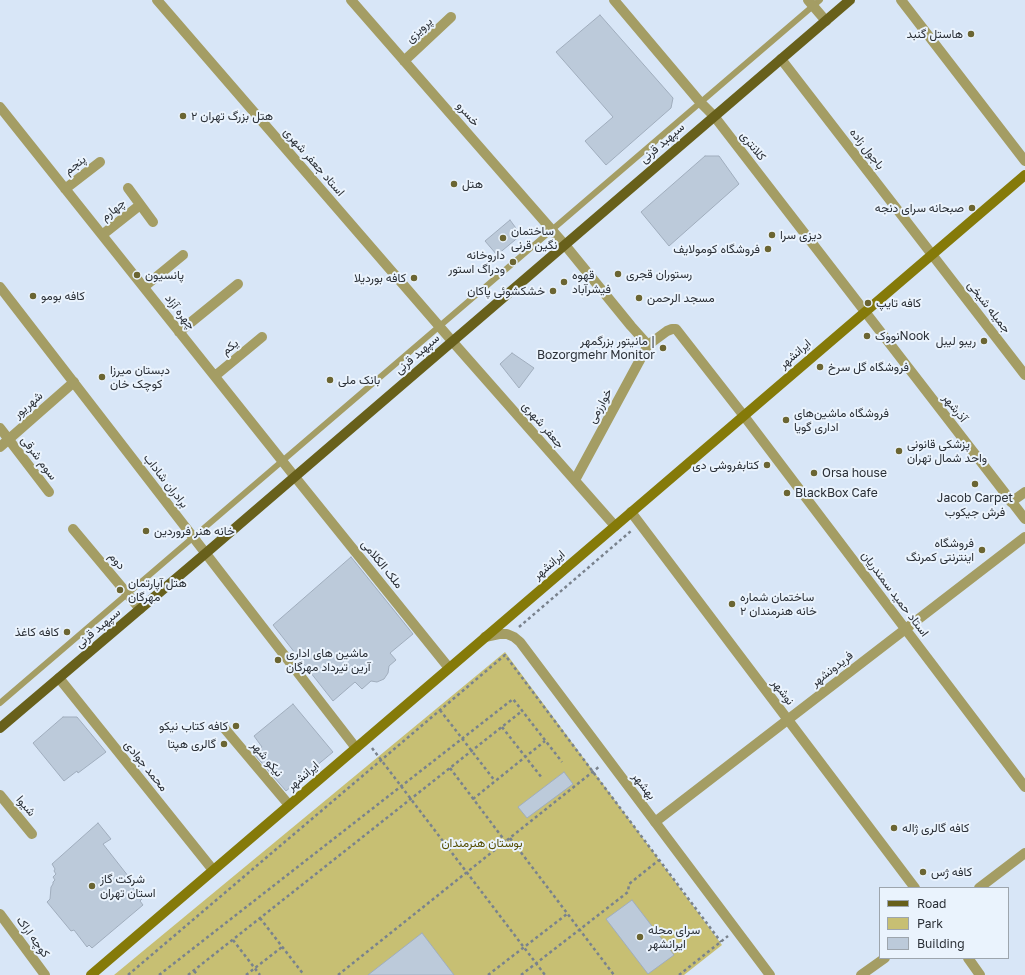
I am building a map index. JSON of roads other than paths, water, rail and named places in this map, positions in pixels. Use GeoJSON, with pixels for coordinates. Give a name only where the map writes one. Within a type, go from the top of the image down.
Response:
{"type":"FeatureCollection","features":[{"type":"Feature","properties":{"kind":"main road","name":"سپهبد قرنی"},"geometry":{"type":"LineString","coordinates":[[0,728],[206,554],[850,0]]}},
{"type":"Feature","properties":{"kind":"main road","name":"ایرانشهر"},"geometry":{"type":"LineString","coordinates":[[91,975],[1025,175]]}},
{"type":"Feature","properties":{"kind":"street","name":"استاد جعفر شهری"},"geometry":{"type":"LineString","coordinates":[[157,0],[452,341]]}},
{"type":"Feature","properties":{"kind":"street","name":"خسرو"},"geometry":{"type":"LineString","coordinates":[[351,0],[565,245],[631,326],[648,344]]}},
{"type":"Feature","properties":{"kind":"street","name":"کلانتری"},"geometry":{"type":"LineString","coordinates":[[614,0],[700,102],[714,116],[864,312]]}},
{"type":"Feature","properties":{"kind":"street"},"geometry":{"type":"LineString","coordinates":[[901,0],[1025,161]]}},
{"type":"Feature","properties":{"kind":"street"},"geometry":{"type":"LineString","coordinates":[[814,2],[826,22]]}},
{"type":"Feature","properties":{"kind":"street","name":"پرویزی"},"geometry":{"type":"LineString","coordinates":[[404,61],[451,17]]}},
{"type":"Feature","properties":{"kind":"street","name":"باجول زاده"},"geometry":{"type":"LineString","coordinates":[[781,59],[932,254]]}},
{"type":"Feature","properties":{"kind":"street","name":"چهره آزاد"},"geometry":{"type":"LineString","coordinates":[[0,107],[295,477]]}},
{"type":"Feature","properties":{"kind":"street","name":"پنجم"},"geometry":{"type":"LineString","coordinates":[[65,189],[100,162]]}},
{"type":"Feature","properties":{"kind":"street"},"geometry":{"type":"LineString","coordinates":[[128,188],[153,222]]}},
{"type":"Feature","properties":{"kind":"street","name":"چهارم"},"geometry":{"type":"LineString","coordinates":[[102,235],[140,205]]}},
{"type":"Feature","properties":{"kind":"street","name":"جمیله شیخی"},"geometry":{"type":"LineString","coordinates":[[932,254],[1025,375]]}},
{"type":"Feature","properties":{"kind":"street"},"geometry":{"type":"LineString","coordinates":[[144,287],[183,255]]}},
{"type":"Feature","properties":{"kind":"street"},"geometry":{"type":"LineString","coordinates":[[180,332],[238,284]]}},
{"type":"Feature","properties":{"kind":"street","name":"برادران شاداب"},"geometry":{"type":"LineString","coordinates":[[0,287],[356,748]]}},
{"type":"Feature","properties":{"kind":"street","name":"آذرشهر"},"geometry":{"type":"LineString","coordinates":[[864,312],[1025,520]]}},
{"type":"Feature","properties":{"kind":"street","name":"استاد حمید سمندریان"},"geometry":{"type":"LineString","coordinates":[[648,344],[667,331],[676,329],[744,416],[1025,787]]}},
{"type":"Feature","properties":{"kind":"street","name":"یکم"},"geometry":{"type":"LineString","coordinates":[[215,376],[262,337]]}},
{"type":"Feature","properties":{"kind":"street","name":"جعفر شهری"},"geometry":{"type":"LineString","coordinates":[[452,341],[615,526]]}},
{"type":"Feature","properties":{"kind":"street","name":"خوارزمی"},"geometry":{"type":"LineString","coordinates":[[574,480],[648,344]]}},
{"type":"Feature","properties":{"kind":"street","name":"شهریور"},"geometry":{"type":"LineString","coordinates":[[0,447],[74,382]]}},
{"type":"Feature","properties":{"kind":"street","name":"سوم شرقی"},"geometry":{"type":"LineString","coordinates":[[0,428],[49,492]]}},
{"type":"Feature","properties":{"kind":"street","name":"ملک الکلامی"},"geometry":{"type":"LineString","coordinates":[[295,477],[449,668]]}},
{"type":"Feature","properties":{"kind":"street"},"geometry":{"type":"LineString","coordinates":[[1012,502],[1025,492]]}},
{"type":"Feature","properties":{"kind":"street","name":"نوشهر"},"geometry":{"type":"LineString","coordinates":[[631,512],[914,887]]}},
{"type":"Feature","properties":{"kind":"street","name":"دوم"},"geometry":{"type":"LineString","coordinates":[[73,529],[140,609]]}},
{"type":"Feature","properties":{"kind":"street","name":"فریدونشهر"},"geometry":{"type":"LineString","coordinates":[[655,822],[1025,537]]}},
{"type":"Feature","properties":{"kind":"street","name":"بهشهر"},"geometry":{"type":"LineString","coordinates":[[485,637],[506,634],[518,640],[770,975]]}},
{"type":"Feature","properties":{"kind":"street","name":"محمد جوادی"},"geometry":{"type":"LineString","coordinates":[[59,678],[213,870]]}},
{"type":"Feature","properties":{"kind":"street","name":"نیکو شهر"},"geometry":{"type":"LineString","coordinates":[[225,729],[289,805]]}},
{"type":"Feature","properties":{"kind":"street","name":"شیوا"},"geometry":{"type":"LineString","coordinates":[[0,796],[32,834]]}},
{"type":"Feature","properties":{"kind":"street"},"geometry":{"type":"LineString","coordinates":[[980,887],[1025,853]]}},
{"type":"Feature","properties":{"kind":"street","name":"کوچه اراک"},"geometry":{"type":"LineString","coordinates":[[0,914],[45,975]]}},
{"type":"Feature","properties":{"kind":"street"},"geometry":{"type":"LineString","coordinates":[[862,975],[884,959]]}},
{"type":"Feature","properties":{"kind":"street"},"geometry":{"type":"LineString","coordinates":[[969,959],[980,975]]}},
{"type":"Feature","properties":{"kind":"lane"},"geometry":{"type":"LineString","coordinates":[[0,703],[552,230],[814,2]]}},
{"type":"Feature","properties":{"kind":"place","name":"هاستل گنبد"},"geometry":{"type":"Point","coordinates":[971,34]}},
{"type":"Feature","properties":{"kind":"place","name":"هتل بزرگ تهران ۲"},"geometry":{"type":"Point","coordinates":[183,116]}},
{"type":"Feature","properties":{"kind":"place","name":"هتل"},"geometry":{"type":"Point","coordinates":[454,184]}},
{"type":"Feature","properties":{"kind":"place","name":"صبحانه سرای دنجه"},"geometry":{"type":"Point","coordinates":[972,208]}},
{"type":"Feature","properties":{"kind":"place","name":"دیزی سرا"},"geometry":{"type":"Point","coordinates":[772,235]}},
{"type":"Feature","properties":{"kind":"place","name":"ساختمان نگین قرنی"},"geometry":{"type":"Point","coordinates":[503,238]}},
{"type":"Feature","properties":{"kind":"place","name":"فروشگاه کومولایف"},"geometry":{"type":"Point","coordinates":[768,249]}},
{"type":"Feature","properties":{"kind":"place","name":"داروخانه ودراگ استور"},"geometry":{"type":"Point","coordinates":[513,262]}},
{"type":"Feature","properties":{"kind":"place","name":"رستوران قجری"},"geometry":{"type":"Point","coordinates":[618,274]}},
{"type":"Feature","properties":{"kind":"place","name":"پانسیون"},"geometry":{"type":"Point","coordinates":[137,275]}},
{"type":"Feature","properties":{"kind":"place","name":"کافه بوردیلا"},"geometry":{"type":"Point","coordinates":[414,278]}},
{"type":"Feature","properties":{"kind":"place","name":"قهوه فیشرآباد"},"geometry":{"type":"Point","coordinates":[564,282]}},
{"type":"Feature","properties":{"kind":"place","name":"خشکشوئی پاکان"},"geometry":{"type":"Point","coordinates":[553,291]}},
{"type":"Feature","properties":{"kind":"place","name":"کافه بومو"},"geometry":{"type":"Point","coordinates":[33,296]}},
{"type":"Feature","properties":{"kind":"place","name":"مسجد الرحمن"},"geometry":{"type":"Point","coordinates":[639,298]}},
{"type":"Feature","properties":{"kind":"place","name":"کافه تایپ"},"geometry":{"type":"Point","coordinates":[868,303]}},
{"type":"Feature","properties":{"kind":"place","name":"نووکNook"},"geometry":{"type":"Point","coordinates":[867,336]}},
{"type":"Feature","properties":{"kind":"place","name":"ریبو لیبل"},"geometry":{"type":"Point","coordinates":[984,341]}},
{"type":"Feature","properties":{"kind":"place","name":"مانیتور بزرگمهر | Bozorgmehr Monitor"},"geometry":{"type":"Point","coordinates":[663,348]}},
{"type":"Feature","properties":{"kind":"place","name":"فروشگاه گل سرخ"},"geometry":{"type":"Point","coordinates":[820,367]}},
{"type":"Feature","properties":{"kind":"place","name":"دبستان میرزا کوچک خان"},"geometry":{"type":"Point","coordinates":[102,377]}},
{"type":"Feature","properties":{"kind":"place","name":"بانک ملی"},"geometry":{"type":"Point","coordinates":[330,380]}},
{"type":"Feature","properties":{"kind":"place","name":"فروشگاه ماشین‌های اداری گویا"},"geometry":{"type":"Point","coordinates":[786,420]}},
{"type":"Feature","properties":{"kind":"place","name":"پزشکی قانونی واحد شمال تهران"},"geometry":{"type":"Point","coordinates":[899,451]}},
{"type":"Feature","properties":{"kind":"place","name":"کتابفروشی دی"},"geometry":{"type":"Point","coordinates":[767,465]}},
{"type":"Feature","properties":{"kind":"place","name":"Orsa house"},"geometry":{"type":"Point","coordinates":[814,473]}},
{"type":"Feature","properties":{"kind":"place","name":"Jacob Carpet فرش جیکوب"},"geometry":{"type":"Point","coordinates":[975,484]}},
{"type":"Feature","properties":{"kind":"place","name":"BlackBox Cafe"},"geometry":{"type":"Point","coordinates":[787,493]}},
{"type":"Feature","properties":{"kind":"place","name":"خانه هنر فروردین"},"geometry":{"type":"Point","coordinates":[146,531]}},
{"type":"Feature","properties":{"kind":"place","name":"فروشگاه اینترنتی کمرنگ"},"geometry":{"type":"Point","coordinates":[982,550]}},
{"type":"Feature","properties":{"kind":"place","name":"هتل آپارتمان مهرگان"},"geometry":{"type":"Point","coordinates":[120,590]}},
{"type":"Feature","properties":{"kind":"place","name":"ساختمان شماره ۲ خانه هنرمندان"},"geometry":{"type":"Point","coordinates":[732,604]}},
{"type":"Feature","properties":{"kind":"place","name":"کافه کاغذ"},"geometry":{"type":"Point","coordinates":[67,632]}},
{"type":"Feature","properties":{"kind":"place","name":"ماشین های اداری آرین تیرداد مهرگان"},"geometry":{"type":"Point","coordinates":[278,660]}},
{"type":"Feature","properties":{"kind":"place","name":"کافه کتاب نیکو"},"geometry":{"type":"Point","coordinates":[236,726]}},
{"type":"Feature","properties":{"kind":"place","name":"گالری هپتا"},"geometry":{"type":"Point","coordinates":[224,744]}},
{"type":"Feature","properties":{"kind":"place","name":"کافه گالری ژاله"},"geometry":{"type":"Point","coordinates":[894,828]}},
{"type":"Feature","properties":{"kind":"place","name":"کافه ژس"},"geometry":{"type":"Point","coordinates":[923,872]}},
{"type":"Feature","properties":{"kind":"place","name":"شرکت گاز استان تهران"},"geometry":{"type":"Point","coordinates":[92,886]}},
{"type":"Feature","properties":{"kind":"place","name":"سرای محله ایرانشهر"},"geometry":{"type":"Point","coordinates":[640,937]}},
{"type":"Feature","properties":{"kind":"park label","name":"بوستان هنرمندان"},"geometry":{"type":"Point","coordinates":[482,843]}}]}
